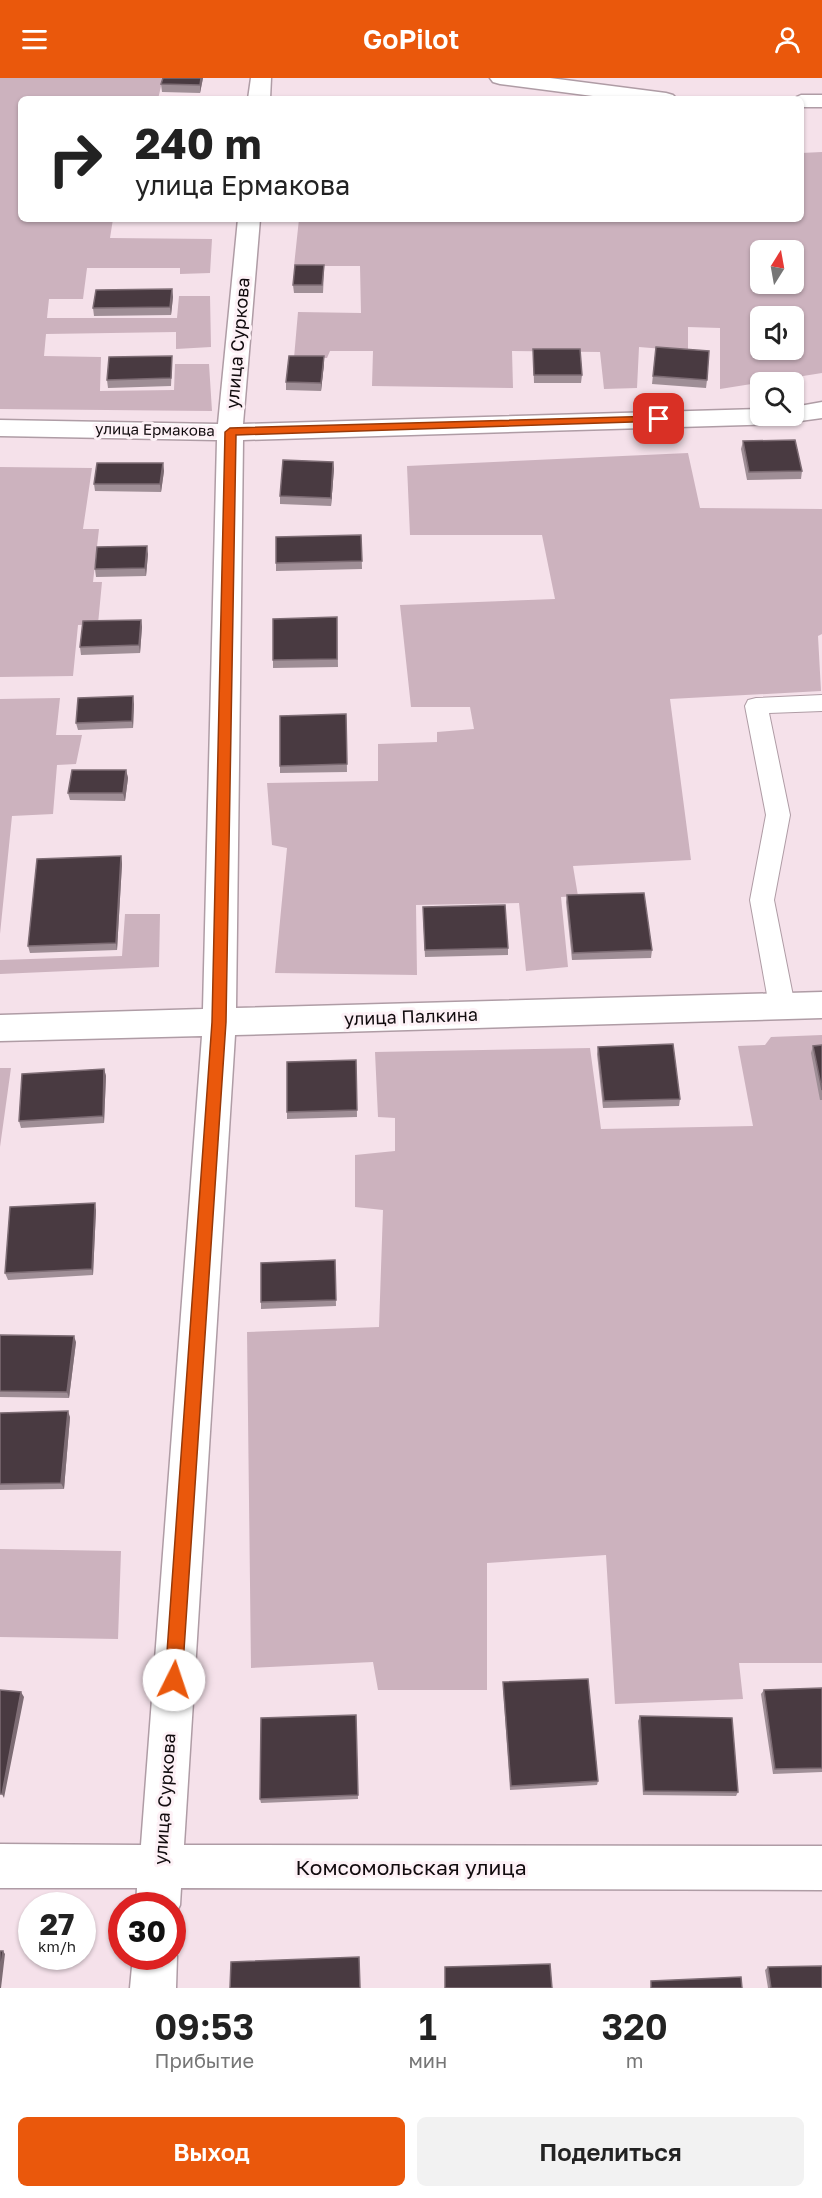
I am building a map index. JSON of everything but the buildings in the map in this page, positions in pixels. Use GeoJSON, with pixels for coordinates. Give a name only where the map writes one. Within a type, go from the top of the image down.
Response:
{"type":"FeatureCollection","features":[{"type":"Feature","properties":{"kind":"street"},"geometry":{"type":"LineString","coordinates":[[259,96],[261,78]]}},
{"type":"Feature","properties":{"kind":"street"},"geometry":{"type":"LineString","coordinates":[[500,78],[642,96]]}},
{"type":"Feature","properties":{"kind":"street"},"geometry":{"type":"LineString","coordinates":[[804,101],[822,100]]}},
{"type":"Feature","properties":{"kind":"street","name":"улица Суркова"},"geometry":{"type":"LineString","coordinates":[[159,1887],[219,1022],[230,432],[249,222]]}},
{"type":"Feature","properties":{"kind":"street"},"geometry":{"type":"LineString","coordinates":[[804,413],[822,410]]}},
{"type":"Feature","properties":{"kind":"street","name":"улица Ермакова"},"geometry":{"type":"LineString","coordinates":[[0,428],[230,432],[750,417]]}},
{"type":"Feature","properties":{"kind":"street","name":"улица Палкина"},"geometry":{"type":"LineString","coordinates":[[0,1028],[822,1005]]}},
{"type":"Feature","properties":{"kind":"street","name":"Комсомольская улица"},"geometry":{"type":"LineString","coordinates":[[0,1866],[159,1887],[822,1868]]}},
{"type":"Feature","properties":{"kind":"street"},"geometry":{"type":"LineString","coordinates":[[153,1988],[154,1970]]}},
{"type":"Feature","properties":{"kind":"lane"},"geometry":{"type":"LineString","coordinates":[[782,1006],[762,900],[778,815],[756,706],[822,703]]}},
{"type":"Feature","properties":{"kind":"shaded area"},"geometry":{"type":"Polygon","coordinates":[[[0,78],[163,78],[159,96],[18,96],[18,222],[113,222],[110,238],[212,239],[210,273],[180,274],[180,268],[87,268],[83,299],[49,299],[47,318],[177,318],[179,296],[210,296],[211,347],[176,349],[176,332],[46,334],[44,356],[101,357],[100,391],[174,390],[175,364],[209,364],[212,411],[0,409],[0,78]]]}},
{"type":"Feature","properties":{"kind":"shaded area"},"geometry":{"type":"Polygon","coordinates":[[[822,152],[822,373],[804,376],[804,372],[750,372],[750,384],[720,389],[720,328],[688,327],[688,351],[639,347],[637,388],[604,389],[600,352],[512,351],[513,388],[372,386],[373,351],[330,351],[327,358],[294,358],[298,312],[361,313],[360,266],[294,266],[299,222],[804,222],[804,153],[822,152]]]}},
{"type":"Feature","properties":{"kind":"shaded area"},"geometry":{"type":"Polygon","coordinates":[[[688,453],[700,508],[822,509],[822,634],[818,636],[821,691],[670,699],[691,860],[573,866],[578,896],[561,897],[568,967],[526,971],[519,903],[416,905],[417,975],[275,973],[287,848],[272,845],[267,783],[378,781],[378,744],[437,742],[437,732],[474,729],[470,707],[411,707],[400,605],[555,599],[542,535],[410,535],[407,466],[688,453]]]}},
{"type":"Feature","properties":{"kind":"shaded area"},"geometry":{"type":"Polygon","coordinates":[[[0,467],[92,468],[83,529],[99,529],[93,582],[102,582],[98,624],[78,625],[73,676],[0,677],[0,467]]]}},
{"type":"Feature","properties":{"kind":"shaded area"},"geometry":{"type":"Polygon","coordinates":[[[60,698],[56,735],[82,735],[76,764],[57,765],[53,814],[12,816],[0,934],[0,699],[60,698]]]}},
{"type":"Feature","properties":{"kind":"shaded area"},"geometry":{"type":"Polygon","coordinates":[[[125,914],[160,914],[159,967],[0,974],[0,960],[122,956],[125,914]]]}},
{"type":"Feature","properties":{"kind":"shaded area"},"geometry":{"type":"Polygon","coordinates":[[[822,1035],[822,1663],[739,1663],[743,1699],[615,1704],[606,1555],[487,1563],[487,1690],[378,1690],[373,1662],[251,1668],[247,1332],[379,1327],[383,1210],[355,1207],[355,1155],[395,1151],[395,1118],[378,1117],[375,1052],[590,1048],[601,1129],[753,1126],[738,1046],[765,1045],[771,1037],[822,1035]]]}},
{"type":"Feature","properties":{"kind":"shaded area"},"geometry":{"type":"Polygon","coordinates":[[[0,1068],[11,1068],[0,1147],[0,1068]]]}},
{"type":"Feature","properties":{"kind":"shaded area"},"geometry":{"type":"Polygon","coordinates":[[[0,1549],[121,1551],[118,1639],[0,1637],[0,1549]]]}},
{"type":"Feature","properties":{"kind":"route"},"geometry":{"type":"LineString","coordinates":[[174,1680],[219,1022],[230,432],[659,419]]}}]}
